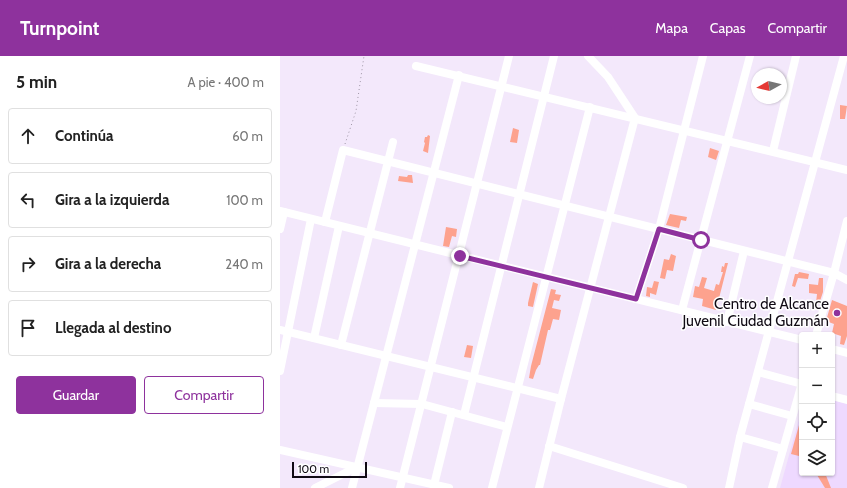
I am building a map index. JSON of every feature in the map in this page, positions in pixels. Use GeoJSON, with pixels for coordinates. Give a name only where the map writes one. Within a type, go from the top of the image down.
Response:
{"type":"FeatureCollection","features":[{"type":"Feature","properties":{"kind":"street"},"geometry":{"type":"LineString","coordinates":[[400,488],[432,368],[509,56]]}},
{"type":"Feature","properties":{"kind":"street"},"geometry":{"type":"LineString","coordinates":[[464,415],[554,56]]}},
{"type":"Feature","properties":{"kind":"street"},"geometry":{"type":"LineString","coordinates":[[539,488],[635,118],[608,76],[588,56]]}},
{"type":"Feature","properties":{"kind":"street"},"geometry":{"type":"LineString","coordinates":[[636,299],[659,229],[703,56]]}},
{"type":"Feature","properties":{"kind":"street"},"geometry":{"type":"LineString","coordinates":[[682,310],[750,56]]}},
{"type":"Feature","properties":{"kind":"street"},"geometry":{"type":"LineString","coordinates":[[773,151],[796,56]]}},
{"type":"Feature","properties":{"kind":"street"},"geometry":{"type":"LineString","coordinates":[[729,488],[740,437],[844,56]]}},
{"type":"Feature","properties":{"kind":"street"},"geometry":{"type":"LineString","coordinates":[[416,66],[459,75],[847,170]]}},
{"type":"Feature","properties":{"kind":"street"},"geometry":{"type":"LineString","coordinates":[[352,488],[459,75]]}},
{"type":"Feature","properties":{"kind":"street"},"geometry":{"type":"LineString","coordinates":[[492,488],[590,107]]}},
{"type":"Feature","properties":{"kind":"street"},"geometry":{"type":"LineString","coordinates":[[341,345],[393,142]]}},
{"type":"Feature","properties":{"kind":"street"},"geometry":{"type":"LineString","coordinates":[[325,222],[343,150],[834,273],[847,280]]}},
{"type":"Feature","properties":{"kind":"street"},"geometry":{"type":"LineString","coordinates":[[280,230],[282,212],[799,339]]}},
{"type":"Feature","properties":{"kind":"street"},"geometry":{"type":"LineString","coordinates":[[280,371],[284,331],[311,219]]}},
{"type":"Feature","properties":{"kind":"street"},"geometry":{"type":"LineString","coordinates":[[817,332],[834,273],[847,220]]}},
{"type":"Feature","properties":{"kind":"street"},"geometry":{"type":"LineString","coordinates":[[314,338],[339,226]]}},
{"type":"Feature","properties":{"kind":"street"},"geometry":{"type":"LineString","coordinates":[[727,322],[744,251]]}},
{"type":"Feature","properties":{"kind":"street"},"geometry":{"type":"LineString","coordinates":[[284,331],[561,399]]}},
{"type":"Feature","properties":{"kind":"street"},"geometry":{"type":"LineString","coordinates":[[835,350],[847,353]]}},
{"type":"Feature","properties":{"kind":"street"},"geometry":{"type":"LineString","coordinates":[[758,372],[799,385]]}},
{"type":"Feature","properties":{"kind":"street"},"geometry":{"type":"LineString","coordinates":[[772,488],[799,395]]}},
{"type":"Feature","properties":{"kind":"street"},"geometry":{"type":"LineString","coordinates":[[835,397],[847,400]]}},
{"type":"Feature","properties":{"kind":"street"},"geometry":{"type":"LineString","coordinates":[[374,403],[422,404],[507,427]]}},
{"type":"Feature","properties":{"kind":"street"},"geometry":{"type":"LineString","coordinates":[[749,404],[792,416]]}},
{"type":"Feature","properties":{"kind":"street"},"geometry":{"type":"LineString","coordinates":[[428,485],[452,412]]}},
{"type":"Feature","properties":{"kind":"street"},"geometry":{"type":"LineString","coordinates":[[740,437],[783,449]]}},
{"type":"Feature","properties":{"kind":"street"},"geometry":{"type":"LineString","coordinates":[[549,446],[668,486],[683,488]]}},
{"type":"Feature","properties":{"kind":"street"},"geometry":{"type":"LineString","coordinates":[[280,450],[428,485],[449,488]]}},
{"type":"Feature","properties":{"kind":"street"},"geometry":{"type":"LineString","coordinates":[[315,488],[357,468]]}},
{"type":"Feature","properties":{"kind":"path"},"geometry":{"type":"LineString","coordinates":[[343,150],[356,111],[364,56]]}},
{"type":"Feature","properties":{"kind":"shaded area"},"geometry":{"type":"Polygon","coordinates":[[[835,401],[847,404],[847,488],[780,488],[799,419],[799,476],[835,476],[835,401]]]}},
{"type":"Feature","properties":{"kind":"building"},"geometry":{"type":"Polygon","coordinates":[[[840,105],[847,106],[845,119],[840,119],[840,105]]]}},
{"type":"Feature","properties":{"kind":"building"},"geometry":{"type":"Polygon","coordinates":[[[513,128],[519,130],[517,143],[510,142],[513,128]]]}},
{"type":"Feature","properties":{"kind":"building"},"geometry":{"type":"Polygon","coordinates":[[[428,135],[430,136],[428,153],[423,151],[425,137],[428,135]]]}},
{"type":"Feature","properties":{"kind":"building"},"geometry":{"type":"Polygon","coordinates":[[[710,148],[719,151],[716,160],[708,157],[710,148]]]}},
{"type":"Feature","properties":{"kind":"building"},"geometry":{"type":"Polygon","coordinates":[[[408,175],[412,175],[413,183],[398,181],[399,176],[407,177],[408,175]]]}},
{"type":"Feature","properties":{"kind":"building"},"geometry":{"type":"Polygon","coordinates":[[[670,214],[687,217],[686,221],[681,220],[679,228],[666,225],[670,214]]]}},
{"type":"Feature","properties":{"kind":"building"},"geometry":{"type":"Polygon","coordinates":[[[446,227],[457,229],[456,237],[452,236],[449,247],[443,246],[446,227]]]}},
{"type":"Feature","properties":{"kind":"building"},"geometry":{"type":"Polygon","coordinates":[[[671,254],[676,256],[673,271],[667,270],[665,279],[660,278],[664,259],[669,260],[671,254]]]}},
{"type":"Feature","properties":{"kind":"building"},"geometry":{"type":"Polygon","coordinates":[[[725,263],[728,263],[716,310],[702,306],[703,299],[693,297],[695,286],[699,287],[702,277],[707,278],[704,288],[714,291],[716,284],[719,285],[723,272],[721,272],[722,266],[724,267],[725,263]]]}},
{"type":"Feature","properties":{"kind":"building"},"geometry":{"type":"Polygon","coordinates":[[[799,272],[809,274],[808,279],[798,278],[795,287],[792,286],[795,274],[798,274],[799,272]]]}},
{"type":"Feature","properties":{"kind":"building"},"geometry":{"type":"Polygon","coordinates":[[[819,278],[823,278],[823,292],[819,304],[816,303],[817,294],[809,293],[809,284],[818,285],[819,278]]]}},
{"type":"Feature","properties":{"kind":"building"},"geometry":{"type":"Polygon","coordinates":[[[654,281],[659,282],[656,295],[650,293],[650,297],[646,296],[647,287],[652,288],[654,281]]]}},
{"type":"Feature","properties":{"kind":"building"},"geometry":{"type":"Polygon","coordinates":[[[533,282],[538,284],[533,307],[528,306],[528,303],[533,282]]]}},
{"type":"Feature","properties":{"kind":"building"},"geometry":{"type":"Polygon","coordinates":[[[551,289],[556,290],[555,294],[561,295],[559,301],[554,300],[552,308],[561,310],[559,320],[553,319],[550,330],[548,330],[540,365],[536,370],[533,379],[529,378],[531,366],[551,289]]]}},
{"type":"Feature","properties":{"kind":"building","name":"Centro de Alcance Juvenil Ciudad Guzmán"},"geometry":{"type":"Polygon","coordinates":[[[832,300],[847,306],[847,336],[844,345],[840,344],[841,336],[832,332],[834,324],[826,321],[832,300]]]}},
{"type":"Feature","properties":{"kind":"building"},"geometry":{"type":"Polygon","coordinates":[[[467,345],[473,346],[471,358],[464,357],[467,345]]]}},
{"type":"Feature","properties":{"kind":"building"},"geometry":{"type":"Polygon","coordinates":[[[799,425],[799,456],[791,454],[799,425]]]}},
{"type":"Feature","properties":{"kind":"building"},"geometry":{"type":"Polygon","coordinates":[[[818,476],[826,476],[831,488],[825,488],[818,476]]]}},
{"type":"Feature","properties":{"kind":"place","name":"Centro de Alcance Juvenil Ciudad Guzmán"},"geometry":{"type":"Point","coordinates":[837,313]}},
{"type":"Feature","properties":{"kind":"route"},"geometry":{"type":"LineString","coordinates":[[460,256],[636,299],[659,229],[701,240]]}}]}
